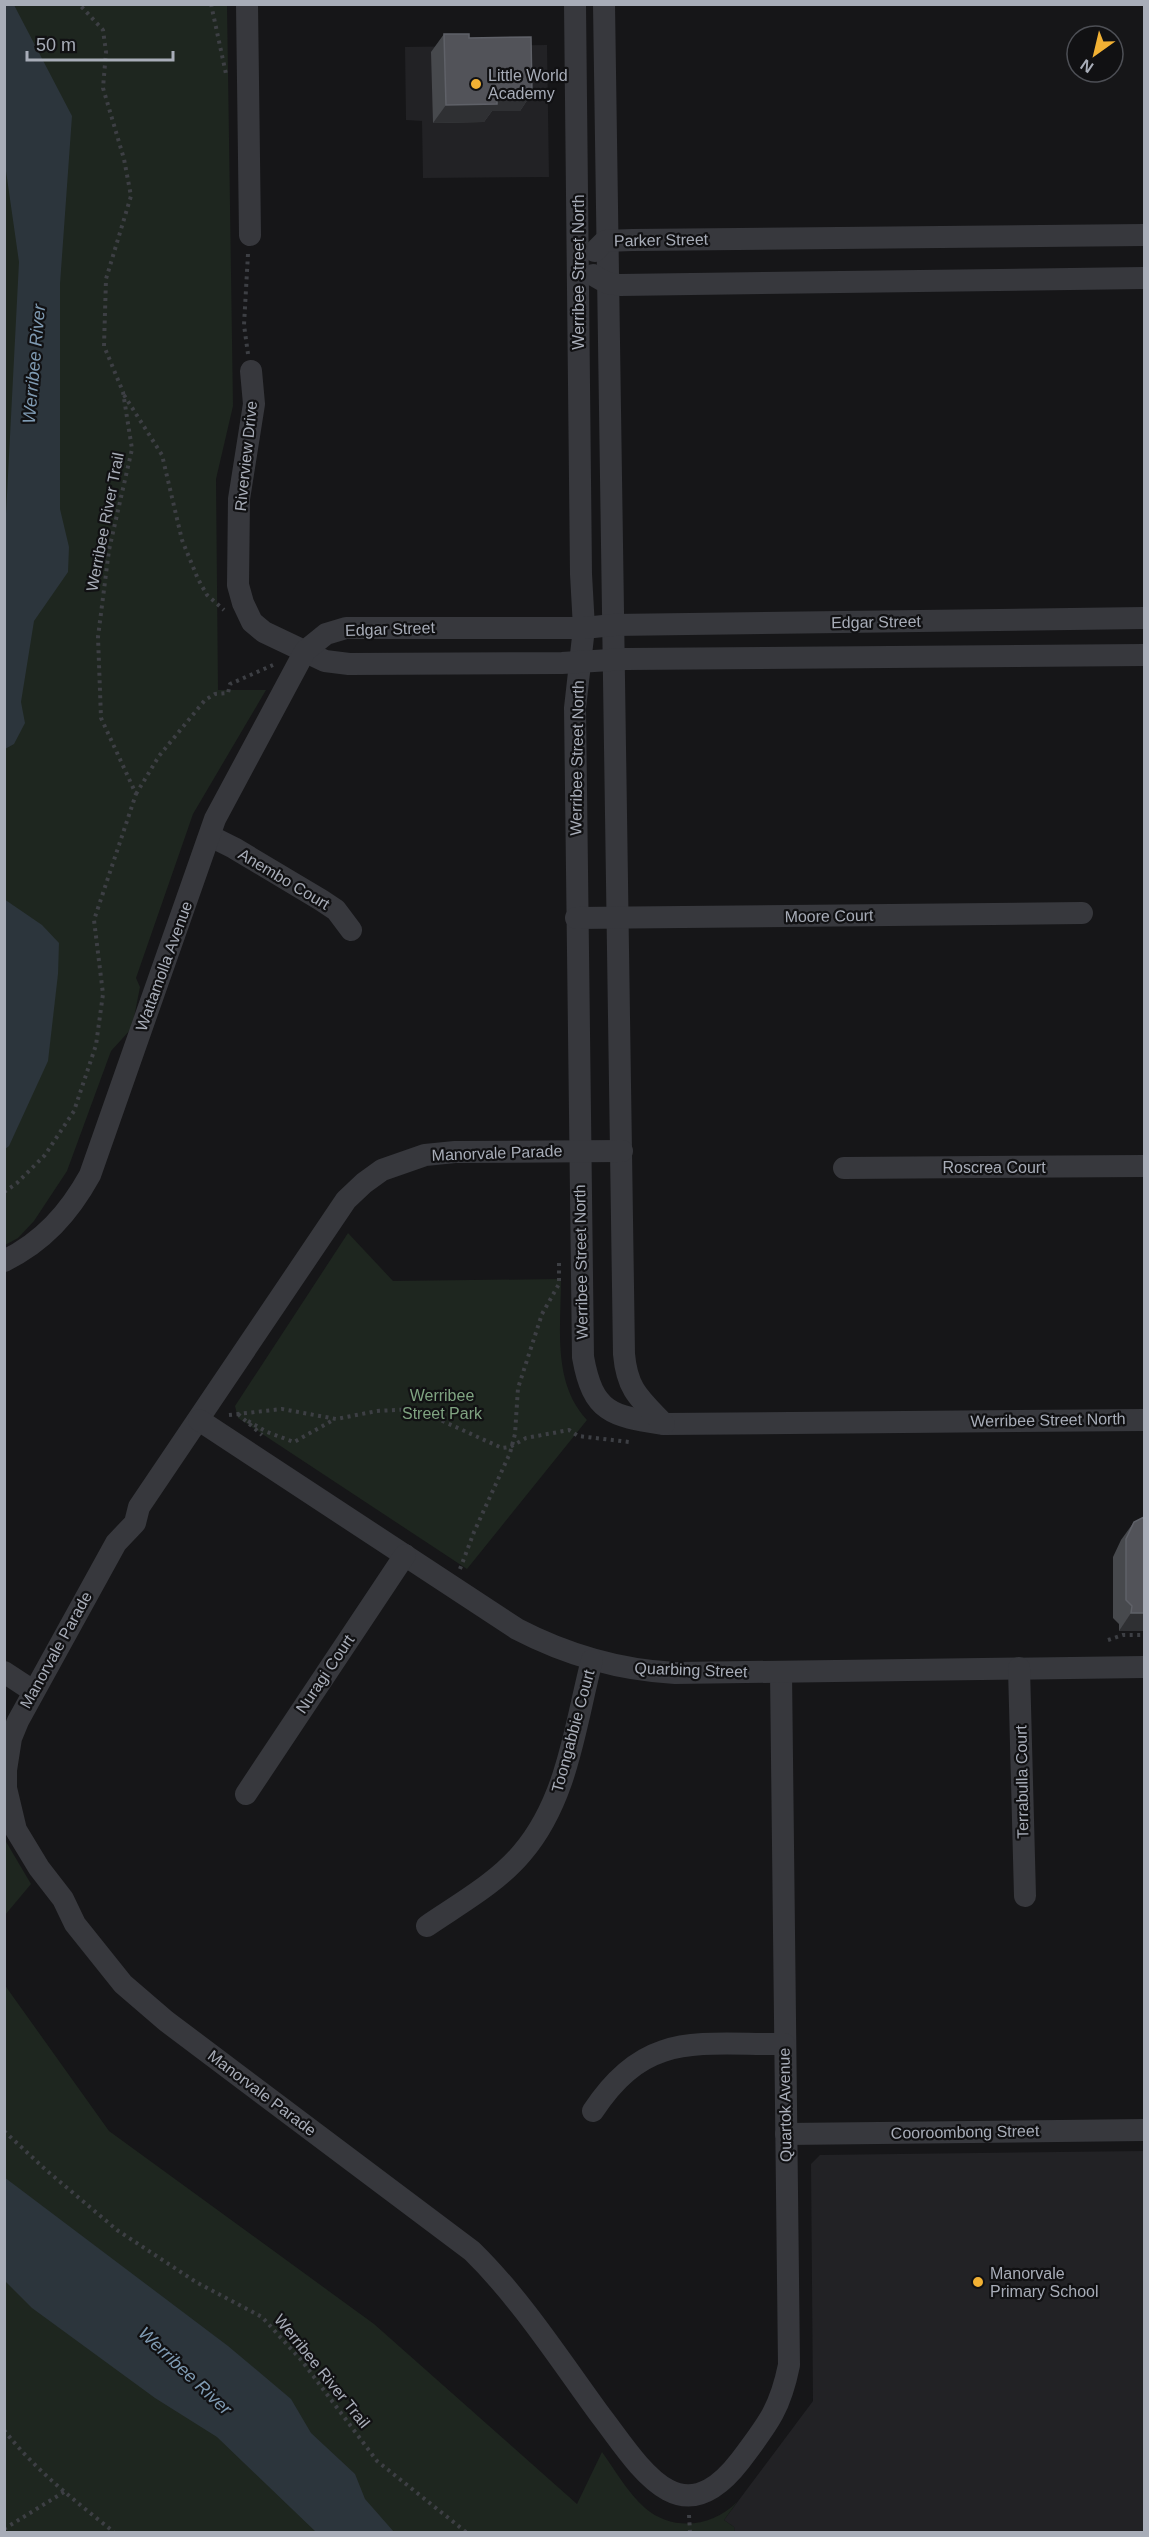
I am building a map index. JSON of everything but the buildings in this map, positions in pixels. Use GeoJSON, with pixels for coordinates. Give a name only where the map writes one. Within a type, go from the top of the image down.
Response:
{"type":"FeatureCollection","features":[{"type":"Feature","properties":{"kind":"street"},"geometry":{"type":"LineString","coordinates":[[247,4],[250,235]]}},
{"type":"Feature","properties":{"kind":"street","name":"Werribee Street North"},"geometry":{"type":"LineString","coordinates":[[575,4],[581,574],[584,628],[575,708],[576,918],[583,1358],[587,1381],[594,1394],[604,1405],[622,1417],[664,1424],[1144,1420]]}},
{"type":"Feature","properties":{"kind":"street","name":"Werribee Street North"},"geometry":{"type":"LineString","coordinates":[[604,4],[605,241],[626,1376],[638,1397],[664,1424]]}},
{"type":"Feature","properties":{"kind":"street","name":"Parker Street"},"geometry":{"type":"LineString","coordinates":[[579,267],[605,241],[1144,235]]}},
{"type":"Feature","properties":{"kind":"street"},"geometry":{"type":"LineString","coordinates":[[579,267],[607,283],[1144,278]]}},
{"type":"Feature","properties":{"kind":"street","name":"Riverview Drive"},"geometry":{"type":"LineString","coordinates":[[251,372],[254,404],[239,499],[238,585],[252,622]]}},
{"type":"Feature","properties":{"kind":"street","name":"Edgar Street"},"geometry":{"type":"LineString","coordinates":[[1144,618],[613,625],[584,628],[346,628],[326,634],[305,651],[325,661],[349,664],[1144,655]]}},
{"type":"Feature","properties":{"kind":"street"},"geometry":{"type":"LineString","coordinates":[[252,622],[264,632],[305,651]]}},
{"type":"Feature","properties":{"kind":"street","name":"Wattamolla Avenue"},"geometry":{"type":"LineString","coordinates":[[4,1262],[40,1239],[61,1220],[90,1175],[215,819],[305,651]]}},
{"type":"Feature","properties":{"kind":"street","name":"Anembo Court"},"geometry":{"type":"LineString","coordinates":[[210,837],[234,848],[321,900],[336,910],[351,930]]}},
{"type":"Feature","properties":{"kind":"street","name":"Moore Court"},"geometry":{"type":"LineString","coordinates":[[576,918],[1082,913]]}},
{"type":"Feature","properties":{"kind":"street","name":"Manorvale Parade"},"geometry":{"type":"LineString","coordinates":[[622,1151],[455,1152],[425,1155],[382,1170],[346,1200],[139,1507],[131,1528],[116,1543],[18,1721],[10,1745],[6,1788],[16,1830],[26,1848],[57,1890],[69,1917],[123,1984],[166,2021],[472,2251],[512,2296],[628,2451],[662,2486],[669,2491],[688,2495]]}},
{"type":"Feature","properties":{"kind":"street","name":"Roscrea Court"},"geometry":{"type":"LineString","coordinates":[[844,1168],[1144,1166]]}},
{"type":"Feature","properties":{"kind":"street","name":"Quarbing Street"},"geometry":{"type":"LineString","coordinates":[[199,1420],[458,1591],[539,1640],[592,1659],[647,1671],[781,1672],[1144,1667]]}},
{"type":"Feature","properties":{"kind":"street","name":"Nuragi Court"},"geometry":{"type":"LineString","coordinates":[[246,1794],[405,1555]]}},
{"type":"Feature","properties":{"kind":"street","name":"Toongabbie Court"},"geometry":{"type":"LineString","coordinates":[[428,1926],[495,1879],[522,1854],[547,1816],[562,1782],[592,1659]]}},
{"type":"Feature","properties":{"kind":"street","name":"Terrabulla Court"},"geometry":{"type":"LineString","coordinates":[[1019,1668],[1025,1896]]}},
{"type":"Feature","properties":{"kind":"street"},"geometry":{"type":"LineString","coordinates":[[4,1672],[33,1691]]}},
{"type":"Feature","properties":{"kind":"street","name":"Quartok Avenue"},"geometry":{"type":"LineString","coordinates":[[688,2495],[708,2491],[726,2480],[775,2415],[785,2386],[789,2365],[781,1672]]}},
{"type":"Feature","properties":{"kind":"street"},"geometry":{"type":"LineString","coordinates":[[593,2111],[618,2078],[633,2065],[659,2051],[691,2045],[784,2044]]}},
{"type":"Feature","properties":{"kind":"street","name":"Cooroombong Street"},"geometry":{"type":"LineString","coordinates":[[786,2134],[1144,2130]]}},
{"type":"Feature","properties":{"kind":"path","name":"Werribee River Trail"},"geometry":{"type":"LineString","coordinates":[[79,4],[103,30],[106,52],[103,88],[124,159],[131,196],[106,279],[104,346],[123,392],[162,455],[182,540],[198,579],[207,595],[221,608],[252,622]]}},
{"type":"Feature","properties":{"kind":"path"},"geometry":{"type":"LineString","coordinates":[[211,4],[227,78],[249,93]]}},
{"type":"Feature","properties":{"kind":"path"},"geometry":{"type":"LineString","coordinates":[[250,235],[244,325],[251,372]]}},
{"type":"Feature","properties":{"kind":"path","name":"Werribee River Trail"},"geometry":{"type":"LineString","coordinates":[[123,392],[132,449],[109,550],[98,637],[101,718],[136,794]]}},
{"type":"Feature","properties":{"kind":"path"},"geometry":{"type":"LineString","coordinates":[[4,1192],[17,1184],[45,1155],[74,1112],[96,1045],[103,994],[94,920],[136,794],[159,756],[205,700],[215,694],[228,693],[230,684],[305,651]]}},
{"type":"Feature","properties":{"kind":"path"},"geometry":{"type":"LineString","coordinates":[[458,1591],[469,1576],[459,1568],[510,1453],[518,1388],[542,1314],[558,1284],[559,1255]]}},
{"type":"Feature","properties":{"kind":"path"},"geometry":{"type":"LineString","coordinates":[[199,1420],[282,1409],[336,1419]]}},
{"type":"Feature","properties":{"kind":"path"},"geometry":{"type":"LineString","coordinates":[[237,1414],[267,1432],[294,1442],[336,1419],[377,1411],[416,1409],[502,1448],[510,1447],[526,1438],[569,1430],[578,1436],[629,1442]]}},
{"type":"Feature","properties":{"kind":"path"},"geometry":{"type":"LineString","coordinates":[[1108,1640],[1123,1635],[1144,1635]]}},
{"type":"Feature","properties":{"kind":"path","name":"Werribee River Trail"},"geometry":{"type":"LineString","coordinates":[[4,2132],[117,2230],[196,2282],[262,2317],[302,2361],[377,2461],[466,2532]]}},
{"type":"Feature","properties":{"kind":"path"},"geometry":{"type":"LineString","coordinates":[[4,2430],[15,2444],[64,2492],[114,2532]]}},
{"type":"Feature","properties":{"kind":"path"},"geometry":{"type":"LineString","coordinates":[[4,2529],[64,2492]]}},
{"type":"Feature","properties":{"kind":"shaded area"},"geometry":{"type":"Polygon","coordinates":[[[547,45],[549,177],[423,178],[422,121],[406,120],[405,47],[547,45]]]}},
{"type":"Feature","properties":{"kind":"shaded area","name":"Manorvale Primary School"},"geometry":{"type":"Polygon","coordinates":[[[1144,2151],[1144,2532],[735,2532],[734,2527],[724,2520],[813,2401],[811,2164],[820,2155],[1144,2151]]]}},
{"type":"Feature","properties":{"kind":"green space"},"geometry":{"type":"Polygon","coordinates":[[[5,5],[227,5],[233,406],[216,479],[218,690],[266,690],[193,814],[136,978],[140,987],[132,1028],[111,1051],[67,1171],[34,1221],[18,1238],[5,1245],[5,5]]]}},
{"type":"Feature","properties":{"kind":"green space","name":"Werribee Street Park"},"geometry":{"type":"Polygon","coordinates":[[[348,1233],[393,1281],[561,1279],[560,1335],[563,1372],[576,1405],[587,1420],[467,1569],[238,1418],[235,1406],[348,1233]]]}},
{"type":"Feature","properties":{"kind":"green space"},"geometry":{"type":"Polygon","coordinates":[[[5,1840],[31,1884],[5,1915],[5,1840]]]}},
{"type":"Feature","properties":{"kind":"green space"},"geometry":{"type":"Polygon","coordinates":[[[4,1984],[109,2131],[374,2324],[577,2504],[602,2452],[627,2488],[645,2508],[656,2516],[680,2523],[704,2521],[716,2517],[737,2502],[724,2520],[734,2527],[735,2532],[5,2532],[4,1984]]]}},
{"type":"Feature","properties":{"kind":"water","name":"Werribee River"},"geometry":{"type":"Polygon","coordinates":[[[4,5],[14,5],[72,116],[60,284],[60,509],[69,547],[68,572],[34,621],[21,702],[25,723],[14,744],[5,749],[5,533],[19,262],[4,157],[4,5]]]}},
{"type":"Feature","properties":{"kind":"water"},"geometry":{"type":"Polygon","coordinates":[[[4,899],[42,925],[59,943],[58,974],[48,1061],[9,1146],[5,1149],[4,899]]]}},
{"type":"Feature","properties":{"kind":"water","name":"Werribee River"},"geometry":{"type":"Polygon","coordinates":[[[4,2177],[228,2346],[291,2399],[311,2433],[355,2474],[365,2499],[394,2532],[316,2532],[217,2437],[155,2398],[32,2308],[5,2281],[4,2177]]]}},
{"type":"Feature","properties":{"kind":"place","name":"Little World Academy"},"geometry":{"type":"Point","coordinates":[476,84]}},
{"type":"Feature","properties":{"kind":"place","name":"Manorvale Primary School"},"geometry":{"type":"Point","coordinates":[978,2282]}}]}
